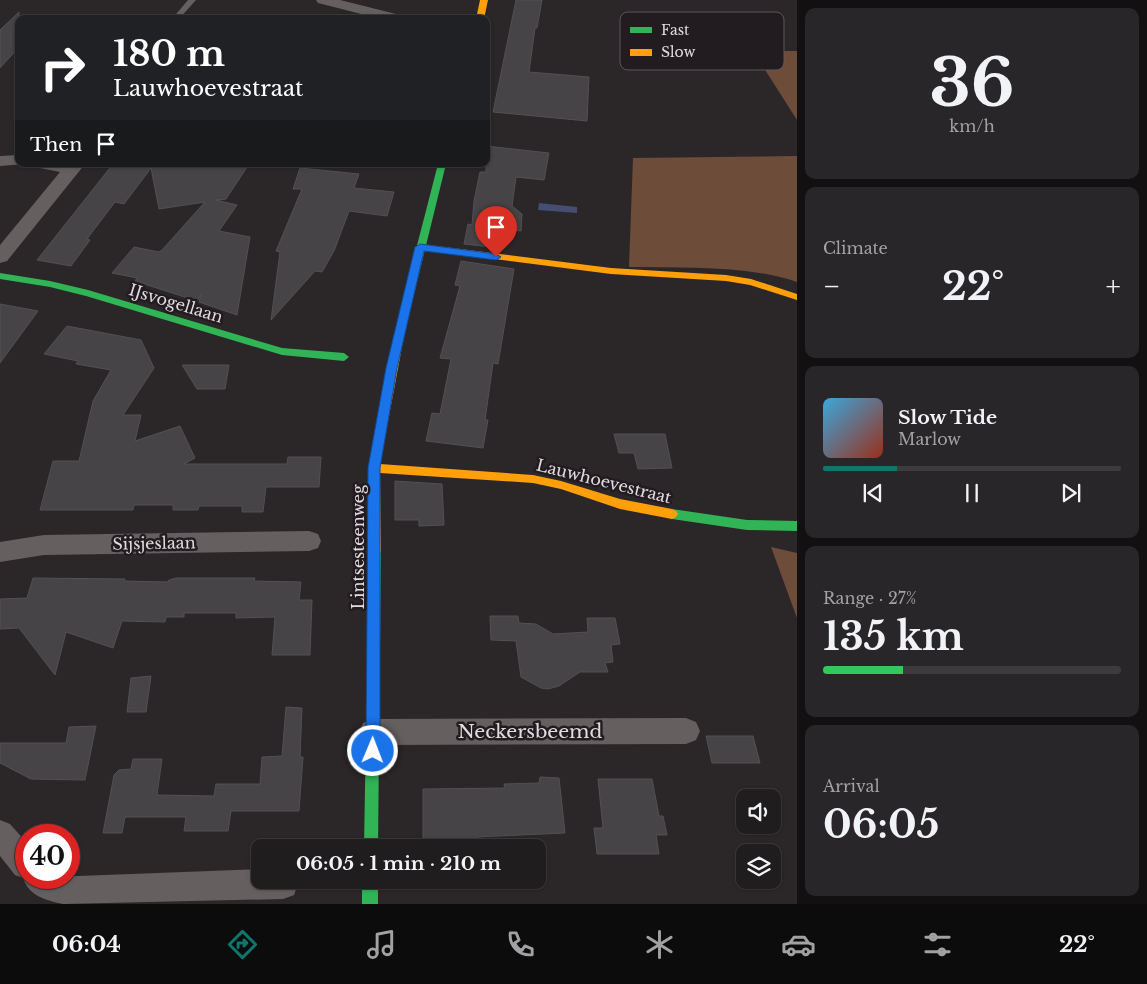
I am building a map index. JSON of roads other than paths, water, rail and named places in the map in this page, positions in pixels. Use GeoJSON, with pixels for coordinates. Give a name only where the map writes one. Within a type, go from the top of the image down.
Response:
{"type":"FeatureCollection","features":[{"type":"Feature","properties":{"kind":"street"},"geometry":{"type":"LineString","coordinates":[[481,15],[484,0]]}},
{"type":"Feature","properties":{"kind":"street"},"geometry":{"type":"LineString","coordinates":[[329,1],[383,15]]}},
{"type":"Feature","properties":{"kind":"street"},"geometry":{"type":"LineString","coordinates":[[0,161],[15,160]]}},
{"type":"Feature","properties":{"kind":"street"},"geometry":{"type":"LineString","coordinates":[[0,257],[73,167]]}},
{"type":"Feature","properties":{"kind":"street","name":"Lintsesteenweg"},"geometry":{"type":"LineString","coordinates":[[371,839],[374,468],[392,368],[420,247],[441,167]]}},
{"type":"Feature","properties":{"kind":"street"},"geometry":{"type":"LineString","coordinates":[[420,247],[610,271],[726,278],[751,282],[797,297]]}},
{"type":"Feature","properties":{"kind":"street","name":"IJsvogellaan"},"geometry":{"type":"LineString","coordinates":[[0,276],[50,284],[88,293],[282,351],[344,357]]}},
{"type":"Feature","properties":{"kind":"street","name":"Lauwhoevestraat"},"geometry":{"type":"LineString","coordinates":[[374,468],[533,479],[561,485],[620,504],[656,512],[747,525],[797,526]]}},
{"type":"Feature","properties":{"kind":"street","name":"Sijsjeslaan"},"geometry":{"type":"LineString","coordinates":[[0,552],[44,545],[308,541]]}},
{"type":"Feature","properties":{"kind":"street","name":"Neckersbeemd"},"geometry":{"type":"LineString","coordinates":[[373,732],[686,731]]}},
{"type":"Feature","properties":{"kind":"street"},"geometry":{"type":"LineString","coordinates":[[0,834],[15,851]]}},
{"type":"Feature","properties":{"kind":"street"},"geometry":{"type":"LineString","coordinates":[[64,889],[251,885]]}},
{"type":"Feature","properties":{"kind":"street"},"geometry":{"type":"LineString","coordinates":[[370,889],[370,904]]}},
{"type":"Feature","properties":{"kind":"lane"},"geometry":{"type":"LineString","coordinates":[[179,15],[192,0]]}},
{"type":"Feature","properties":{"kind":"water"},"geometry":{"type":"Polygon","coordinates":[[[539,203],[577,207],[577,213],[538,210],[539,203]]]}}]}
